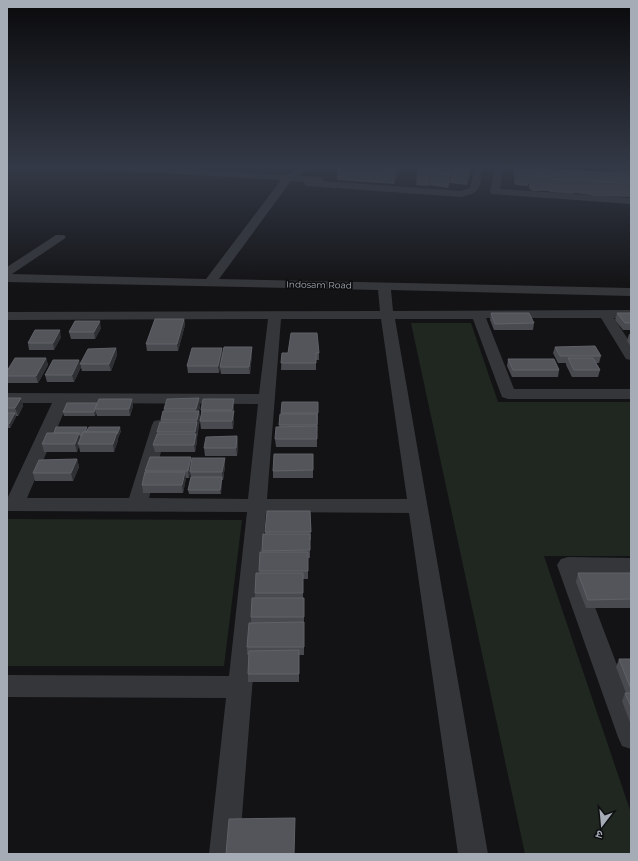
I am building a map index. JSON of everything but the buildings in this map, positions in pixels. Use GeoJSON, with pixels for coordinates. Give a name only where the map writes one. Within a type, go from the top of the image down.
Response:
{"type":"FeatureCollection","features":[{"type":"Feature","properties":{"kind":"street"},"geometry":{"type":"LineString","coordinates":[[210,282],[266,207]]}},
{"type":"Feature","properties":{"kind":"street"},"geometry":{"type":"LineString","coordinates":[[7,272],[60,237]]}},
{"type":"Feature","properties":{"kind":"street","name":"Indosam Road"},"geometry":{"type":"LineString","coordinates":[[7,278],[631,292]]}},
{"type":"Feature","properties":{"kind":"street"},"geometry":{"type":"LineString","coordinates":[[384,286],[417,506],[473,854]]}},
{"type":"Feature","properties":{"kind":"street"},"geometry":{"type":"LineString","coordinates":[[224,854],[275,314]]}},
{"type":"Feature","properties":{"kind":"street"},"geometry":{"type":"LineString","coordinates":[[478,314],[508,394],[631,394]]}},
{"type":"Feature","properties":{"kind":"street"},"geometry":{"type":"LineString","coordinates":[[605,314],[631,356]]}},
{"type":"Feature","properties":{"kind":"street"},"geometry":{"type":"LineString","coordinates":[[7,316],[631,314]]}},
{"type":"Feature","properties":{"kind":"street"},"geometry":{"type":"LineString","coordinates":[[7,398],[267,398]]}},
{"type":"Feature","properties":{"kind":"street"},"geometry":{"type":"LineString","coordinates":[[62,398],[11,504],[417,506]]}},
{"type":"Feature","properties":{"kind":"street"},"geometry":{"type":"LineString","coordinates":[[137,505],[168,398]]}},
{"type":"Feature","properties":{"kind":"street"},"geometry":{"type":"LineString","coordinates":[[631,566],[568,565],[631,737]]}},
{"type":"Feature","properties":{"kind":"street"},"geometry":{"type":"LineString","coordinates":[[7,686],[239,688]]}},
{"type":"Feature","properties":{"kind":"shaded area"},"geometry":{"type":"Polygon","coordinates":[[[411,323],[471,323],[498,402],[631,402],[631,556],[544,556],[631,813],[631,854],[525,854],[411,323]]]}},
{"type":"Feature","properties":{"kind":"shaded area"},"geometry":{"type":"Polygon","coordinates":[[[7,519],[242,520],[224,666],[7,666],[7,519]]]}}]}
